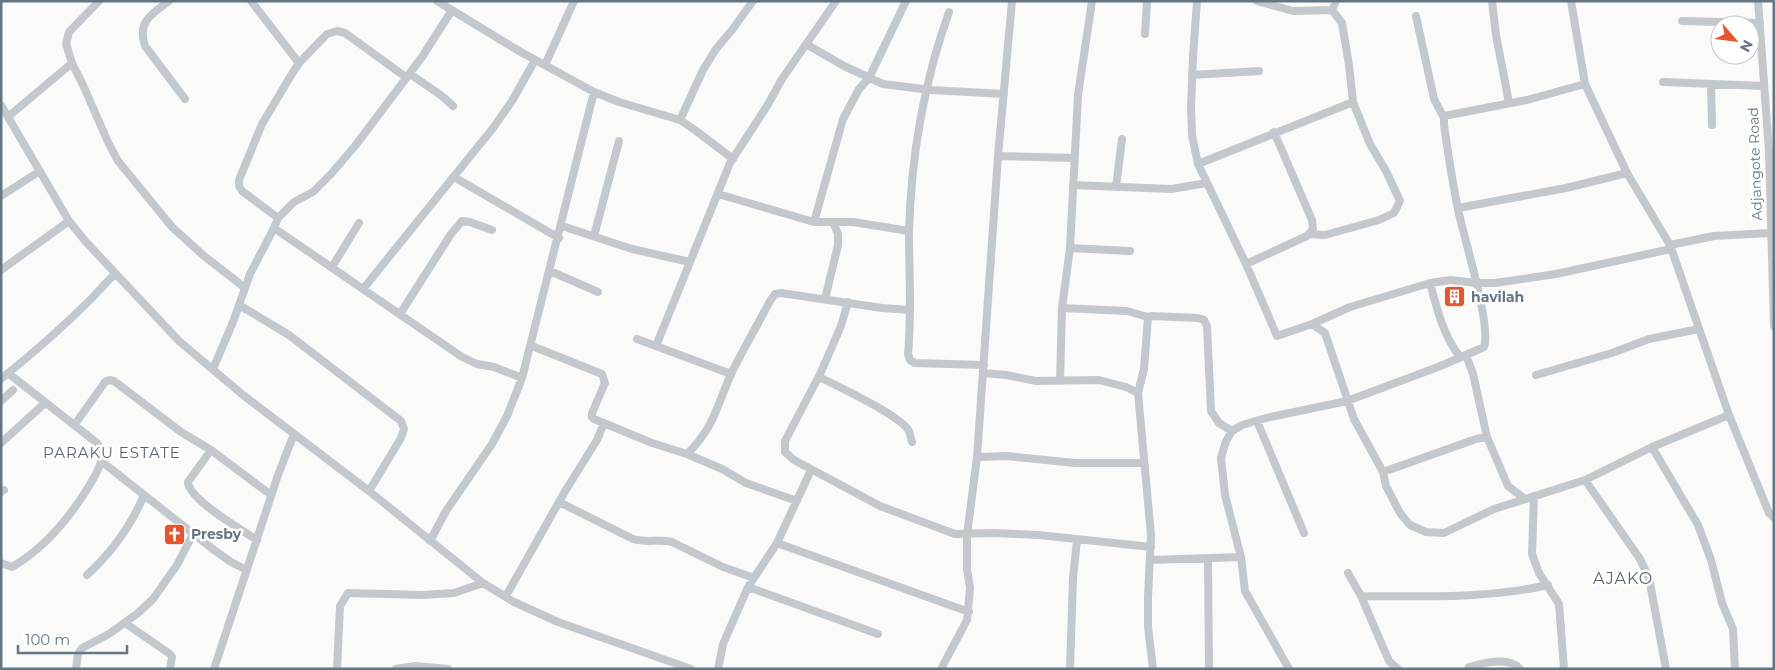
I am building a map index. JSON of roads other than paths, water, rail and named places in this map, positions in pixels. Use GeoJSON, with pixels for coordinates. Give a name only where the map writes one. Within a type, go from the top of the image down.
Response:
{"type":"FeatureCollection","features":[{"type":"Feature","properties":{"kind":"street"},"geometry":{"type":"LineString","coordinates":[[99,1],[69,32],[66,44],[72,64],[108,142],[118,161],[172,226],[204,256],[244,287]]}},
{"type":"Feature","properties":{"kind":"street"},"geometry":{"type":"LineString","coordinates":[[169,1],[153,12],[145,21],[143,39],[145,46],[185,99]]}},
{"type":"Feature","properties":{"kind":"street"},"geometry":{"type":"LineString","coordinates":[[251,1],[300,63]]}},
{"type":"Feature","properties":{"kind":"street"},"geometry":{"type":"LineString","coordinates":[[437,1],[535,60],[594,92],[619,102],[680,120],[733,159]]}},
{"type":"Feature","properties":{"kind":"street"},"geometry":{"type":"LineString","coordinates":[[545,65],[574,1]]}},
{"type":"Feature","properties":{"kind":"street"},"geometry":{"type":"LineString","coordinates":[[680,120],[703,70],[716,49],[752,1]]}},
{"type":"Feature","properties":{"kind":"street"},"geometry":{"type":"LineString","coordinates":[[656,346],[733,159],[767,106],[782,78],[836,1]]}},
{"type":"Feature","properties":{"kind":"street"},"geometry":{"type":"LineString","coordinates":[[814,222],[843,119],[858,89],[869,78],[906,1]]}},
{"type":"Feature","properties":{"kind":"street"},"geometry":{"type":"LineString","coordinates":[[941,669],[967,620],[969,612],[970,588],[966,570],[968,535],[978,457],[998,156],[1012,1]]}},
{"type":"Feature","properties":{"kind":"street"},"geometry":{"type":"LineString","coordinates":[[1060,381],[1062,308],[1070,248],[1078,94],[1092,1]]}},
{"type":"Feature","properties":{"kind":"street"},"geometry":{"type":"LineString","coordinates":[[1146,34],[1147,1]]}},
{"type":"Feature","properties":{"kind":"street"},"geometry":{"type":"LineString","coordinates":[[1197,1],[1191,107],[1192,135],[1198,164],[1246,264],[1277,336],[1312,324],[1350,307],[1430,283],[1451,280],[1495,283],[1556,274],[1714,236],[1770,233]]}},
{"type":"Feature","properties":{"kind":"street"},"geometry":{"type":"LineString","coordinates":[[1257,1],[1293,11],[1332,10]]}},
{"type":"Feature","properties":{"kind":"street"},"geometry":{"type":"LineString","coordinates":[[1332,10],[1336,1]]}},
{"type":"Feature","properties":{"kind":"street"},"geometry":{"type":"LineString","coordinates":[[1492,1],[1496,35],[1510,103]]}},
{"type":"Feature","properties":{"kind":"street"},"geometry":{"type":"LineString","coordinates":[[1570,1],[1585,84],[1627,173],[1670,247],[1729,415],[1768,513],[1774,518]]}},
{"type":"Feature","properties":{"kind":"street","name":"Adjangote Road"},"geometry":{"type":"LineString","coordinates":[[1758,1],[1759,15]]}},
{"type":"Feature","properties":{"kind":"street"},"geometry":{"type":"LineString","coordinates":[[213,369],[239,305],[244,287],[278,218],[294,202],[313,192],[331,174],[381,114],[422,57],[452,10]]}},
{"type":"Feature","properties":{"kind":"street"},"geometry":{"type":"LineString","coordinates":[[1309,234],[1325,235],[1379,220],[1394,213],[1400,201],[1386,171],[1370,144],[1353,102],[1342,23],[1332,10]]}},
{"type":"Feature","properties":{"kind":"street"},"geometry":{"type":"LineString","coordinates":[[949,12],[942,33],[916,142],[910,232],[908,354],[910,360],[915,363],[983,369],[1036,381],[1098,380],[1126,387],[1138,393]]}},
{"type":"Feature","properties":{"kind":"street"},"geometry":{"type":"LineString","coordinates":[[1289,669],[1246,591],[1241,557],[1225,495],[1221,458],[1226,441],[1232,431],[1242,426],[1347,401],[1480,350],[1484,347],[1487,338],[1458,208],[1444,118],[1434,99],[1416,16]]}},
{"type":"Feature","properties":{"kind":"street"},"geometry":{"type":"LineString","coordinates":[[1682,21],[1710,22]]}},
{"type":"Feature","properties":{"kind":"street","name":"Adjangote Road"},"geometry":{"type":"LineString","coordinates":[[1760,23],[1771,150],[1770,233],[1773,262],[1774,326]]}},
{"type":"Feature","properties":{"kind":"street"},"geometry":{"type":"LineString","coordinates":[[278,218],[242,191],[239,186],[239,180],[262,124],[300,63],[327,34],[337,31],[345,33],[408,76],[442,96],[453,106]]}},
{"type":"Feature","properties":{"kind":"street"},"geometry":{"type":"LineString","coordinates":[[806,44],[844,66],[883,84],[928,90],[1004,94]]}},
{"type":"Feature","properties":{"kind":"street"},"geometry":{"type":"LineString","coordinates":[[363,289],[512,101],[535,60]]}},
{"type":"Feature","properties":{"kind":"street"},"geometry":{"type":"LineString","coordinates":[[8,116],[72,64]]}},
{"type":"Feature","properties":{"kind":"street"},"geometry":{"type":"LineString","coordinates":[[1192,75],[1258,71]]}},
{"type":"Feature","properties":{"kind":"street"},"geometry":{"type":"LineString","coordinates":[[1663,82],[1764,86]]}},
{"type":"Feature","properties":{"kind":"street"},"geometry":{"type":"LineString","coordinates":[[1444,118],[1454,114],[1526,100],[1585,84]]}},
{"type":"Feature","properties":{"kind":"street"},"geometry":{"type":"LineString","coordinates":[[1711,84],[1712,125]]}},
{"type":"Feature","properties":{"kind":"street"},"geometry":{"type":"LineString","coordinates":[[430,541],[446,511],[492,444],[507,416],[522,378],[532,346],[539,309],[559,238],[594,92]]}},
{"type":"Feature","properties":{"kind":"street"},"geometry":{"type":"LineString","coordinates":[[1198,164],[1353,102]]}},
{"type":"Feature","properties":{"kind":"street"},"geometry":{"type":"LineString","coordinates":[[1,105],[69,221],[92,250],[179,341],[213,369],[483,583],[534,612],[558,622],[691,669]]}},
{"type":"Feature","properties":{"kind":"street"},"geometry":{"type":"LineString","coordinates":[[1246,264],[1309,234],[1313,229],[1312,220],[1274,132]]}},
{"type":"Feature","properties":{"kind":"street"},"geometry":{"type":"LineString","coordinates":[[1116,187],[1122,139]]}},
{"type":"Feature","properties":{"kind":"street"},"geometry":{"type":"LineString","coordinates":[[594,236],[619,141]]}},
{"type":"Feature","properties":{"kind":"street"},"geometry":{"type":"LineString","coordinates":[[998,156],[1074,158]]}},
{"type":"Feature","properties":{"kind":"street"},"geometry":{"type":"LineString","coordinates":[[1,196],[40,171]]}},
{"type":"Feature","properties":{"kind":"street"},"geometry":{"type":"LineString","coordinates":[[1458,208],[1566,188],[1627,173]]}},
{"type":"Feature","properties":{"kind":"street"},"geometry":{"type":"LineString","coordinates":[[454,176],[559,238]]}},
{"type":"Feature","properties":{"kind":"street"},"geometry":{"type":"LineString","coordinates":[[1073,185],[1179,189],[1207,183]]}},
{"type":"Feature","properties":{"kind":"street"},"geometry":{"type":"LineString","coordinates":[[718,194],[814,222],[854,222],[910,232]]}},
{"type":"Feature","properties":{"kind":"street"},"geometry":{"type":"LineString","coordinates":[[1,270],[69,221]]}},
{"type":"Feature","properties":{"kind":"street"},"geometry":{"type":"LineString","coordinates":[[400,314],[451,234],[462,221],[492,230]]}},
{"type":"Feature","properties":{"kind":"street"},"geometry":{"type":"LineString","coordinates":[[825,299],[838,245],[838,234],[833,222]]}},
{"type":"Feature","properties":{"kind":"street"},"geometry":{"type":"LineString","coordinates":[[332,267],[359,223]]}},
{"type":"Feature","properties":{"kind":"street"},"geometry":{"type":"LineString","coordinates":[[562,226],[632,249],[690,262]]}},
{"type":"Feature","properties":{"kind":"street"},"geometry":{"type":"LineString","coordinates":[[274,228],[462,357],[477,364],[494,367],[522,378]]}},
{"type":"Feature","properties":{"kind":"street"},"geometry":{"type":"LineString","coordinates":[[1070,248],[1130,251]]}},
{"type":"Feature","properties":{"kind":"street"},"geometry":{"type":"LineString","coordinates":[[550,271],[598,292]]}},
{"type":"Feature","properties":{"kind":"street"},"geometry":{"type":"LineString","coordinates":[[1,379],[88,302],[104,283],[115,274]]}},
{"type":"Feature","properties":{"kind":"street"},"geometry":{"type":"LineString","coordinates":[[1430,283],[1440,320],[1451,346],[1463,356],[1473,374],[1487,437],[1508,486],[1525,499]]}},
{"type":"Feature","properties":{"kind":"street"},"geometry":{"type":"LineString","coordinates":[[687,454],[707,432],[731,374],[775,294],[781,293],[882,308],[910,310]]}},
{"type":"Feature","properties":{"kind":"street"},"geometry":{"type":"LineString","coordinates":[[848,302],[841,326],[819,377],[785,440],[785,452],[794,460],[880,506],[955,534],[993,533],[1151,547]]}},
{"type":"Feature","properties":{"kind":"street"},"geometry":{"type":"LineString","coordinates":[[239,305],[288,335],[401,421],[404,429],[401,438],[369,491]]}},
{"type":"Feature","properties":{"kind":"street"},"geometry":{"type":"LineString","coordinates":[[1062,308],[1127,311],[1148,317],[1198,318],[1204,320],[1207,326],[1211,410],[1218,423],[1232,431]]}},
{"type":"Feature","properties":{"kind":"street"},"geometry":{"type":"LineString","coordinates":[[1148,317],[1144,369],[1138,393],[1149,504],[1151,560],[1148,617],[1153,669]]}},
{"type":"Feature","properties":{"kind":"street"},"geometry":{"type":"LineString","coordinates":[[1312,324],[1325,333],[1354,419],[1383,472],[1386,486],[1400,512],[1410,525],[1426,532],[1444,533],[1494,509],[1584,480],[1652,447],[1729,415]]}},
{"type":"Feature","properties":{"kind":"street"},"geometry":{"type":"LineString","coordinates":[[1536,375],[1612,354],[1649,339],[1698,330]]}},
{"type":"Feature","properties":{"kind":"street"},"geometry":{"type":"LineString","coordinates":[[638,339],[731,374]]}},
{"type":"Feature","properties":{"kind":"street"},"geometry":{"type":"LineString","coordinates":[[532,346],[602,374],[605,383],[592,417],[652,443],[687,454],[746,482],[797,501]]}},
{"type":"Feature","properties":{"kind":"street"},"geometry":{"type":"LineString","coordinates":[[1,563],[12,567],[22,561],[58,529],[77,505],[97,473],[101,461],[100,446],[75,424],[45,404],[8,374]]}},
{"type":"Feature","properties":{"kind":"street"},"geometry":{"type":"LineString","coordinates":[[819,377],[880,408],[901,422],[909,430],[912,442]]}},
{"type":"Feature","properties":{"kind":"street"},"geometry":{"type":"LineString","coordinates":[[75,424],[105,382],[109,380],[114,381],[181,432],[211,450],[271,495]]}},
{"type":"Feature","properties":{"kind":"street"},"geometry":{"type":"LineString","coordinates":[[1,401],[13,390]]}},
{"type":"Feature","properties":{"kind":"street"},"geometry":{"type":"LineString","coordinates":[[1,443],[45,404]]}},
{"type":"Feature","properties":{"kind":"street"},"geometry":{"type":"LineString","coordinates":[[1257,421],[1304,533]]}},
{"type":"Feature","properties":{"kind":"street"},"geometry":{"type":"LineString","coordinates":[[506,596],[559,502],[597,440],[604,423]]}},
{"type":"Feature","properties":{"kind":"street"},"geometry":{"type":"LineString","coordinates":[[214,669],[271,495],[294,434]]}},
{"type":"Feature","properties":{"kind":"street"},"geometry":{"type":"LineString","coordinates":[[1383,472],[1476,439],[1487,437]]}},
{"type":"Feature","properties":{"kind":"street"},"geometry":{"type":"LineString","coordinates":[[1652,447],[1698,525],[1711,560],[1722,603],[1733,629],[1735,669]]}},
{"type":"Feature","properties":{"kind":"street"},"geometry":{"type":"LineString","coordinates":[[211,450],[188,482],[188,486],[204,503],[257,540]]}},
{"type":"Feature","properties":{"kind":"street"},"geometry":{"type":"LineString","coordinates":[[978,457],[1007,456],[1075,462],[1144,463]]}},
{"type":"Feature","properties":{"kind":"street"},"geometry":{"type":"LineString","coordinates":[[101,461],[231,562],[247,570]]}},
{"type":"Feature","properties":{"kind":"street"},"geometry":{"type":"LineString","coordinates":[[718,669],[723,644],[748,587],[777,543],[811,470]]}},
{"type":"Feature","properties":{"kind":"street"},"geometry":{"type":"LineString","coordinates":[[1584,480],[1640,560],[1649,578],[1666,669]]}},
{"type":"Feature","properties":{"kind":"street"},"geometry":{"type":"LineString","coordinates":[[87,575],[102,561],[123,536],[144,495]]}},
{"type":"Feature","properties":{"kind":"street"},"geometry":{"type":"LineString","coordinates":[[1534,496],[1532,554],[1539,573],[1559,604],[1564,669]]}},
{"type":"Feature","properties":{"kind":"street"},"geometry":{"type":"LineString","coordinates":[[559,502],[633,539],[642,542],[664,540],[672,542],[724,567],[754,578]]}},
{"type":"Feature","properties":{"kind":"street"},"geometry":{"type":"LineString","coordinates":[[76,669],[78,654],[82,648],[125,623],[153,599],[177,565],[194,534]]}},
{"type":"Feature","properties":{"kind":"street"},"geometry":{"type":"LineString","coordinates":[[1070,669],[1073,578],[1077,540]]}},
{"type":"Feature","properties":{"kind":"street"},"geometry":{"type":"LineString","coordinates":[[777,543],[969,612]]}},
{"type":"Feature","properties":{"kind":"street"},"geometry":{"type":"LineString","coordinates":[[1151,560],[1241,557]]}},
{"type":"Feature","properties":{"kind":"street"},"geometry":{"type":"LineString","coordinates":[[1208,559],[1209,669]]}},
{"type":"Feature","properties":{"kind":"street"},"geometry":{"type":"LineString","coordinates":[[1348,573],[1361,596],[1389,660],[1398,669]]}},
{"type":"Feature","properties":{"kind":"street"},"geometry":{"type":"LineString","coordinates":[[337,669],[340,606],[348,593],[454,593],[483,583]]}},
{"type":"Feature","properties":{"kind":"street"},"geometry":{"type":"LineString","coordinates":[[1361,596],[1468,596],[1525,590],[1548,585]]}},
{"type":"Feature","properties":{"kind":"street"},"geometry":{"type":"LineString","coordinates":[[748,587],[878,634]]}},
{"type":"Feature","properties":{"kind":"street"},"geometry":{"type":"LineString","coordinates":[[125,623],[170,654],[172,657],[170,669]]}},
{"type":"Feature","properties":{"kind":"street"},"geometry":{"type":"LineString","coordinates":[[1468,669],[1469,667],[1482,664],[1509,662],[1520,669]]}},
{"type":"Feature","properties":{"kind":"street"},"geometry":{"type":"LineString","coordinates":[[396,669],[415,666],[448,669]]}},
{"type":"Feature","properties":{"kind":"place","name":"havilah"},"geometry":{"type":"Point","coordinates":[1455,297]}},
{"type":"Feature","properties":{"kind":"place","name":"Presby"},"geometry":{"type":"Point","coordinates":[175,534]}},
{"type":"Feature","properties":{"kind":"district","name":"PARAKU ESTATE"},"geometry":{"type":"Point","coordinates":[112,452]}},
{"type":"Feature","properties":{"kind":"district","name":"AJAKO"},"geometry":{"type":"Point","coordinates":[1623,578]}}]}
